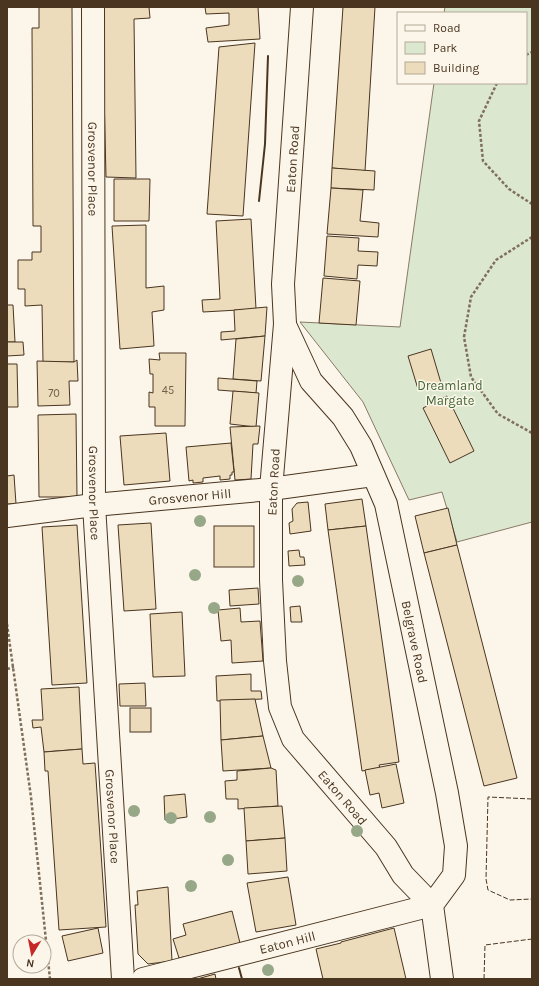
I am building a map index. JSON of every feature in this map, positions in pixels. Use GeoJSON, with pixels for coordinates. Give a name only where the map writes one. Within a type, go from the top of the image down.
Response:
{"type":"FeatureCollection","features":[{"type":"Feature","properties":{"kind":"main road","name":"Grosvenor Place"},"geometry":{"type":"LineString","coordinates":[[94,7],[94,505],[123,979]]}},
{"type":"Feature","properties":{"kind":"main road","name":"Eaton Road"},"geometry":{"type":"LineString","coordinates":[[302,7],[283,284],[285,324],[271,488],[271,588],[275,661],[280,706],[293,739],[386,847],[402,875],[432,905]]}},
{"type":"Feature","properties":{"kind":"main road","name":"Belgrave Road"},"geometry":{"type":"LineString","coordinates":[[285,324],[311,381],[343,417],[361,446],[386,504],[447,792],[456,846],[454,875],[432,905]]}},
{"type":"Feature","properties":{"kind":"main road","name":"Grosvenor Hill"},"geometry":{"type":"LineString","coordinates":[[7,516],[94,505],[271,488],[374,475]]}},
{"type":"Feature","properties":{"kind":"main road","name":"Eaton Hill"},"geometry":{"type":"LineString","coordinates":[[143,979],[432,905]]}},
{"type":"Feature","properties":{"kind":"main road"},"geometry":{"type":"LineString","coordinates":[[432,905],[442,979]]}},
{"type":"Feature","properties":{"kind":"path"},"geometry":{"type":"LineString","coordinates":[[497,84],[479,121],[483,161],[509,189],[532,204]]}},
{"type":"Feature","properties":{"kind":"path"},"geometry":{"type":"LineString","coordinates":[[532,237],[496,260],[472,297],[464,337],[471,377],[498,414],[532,433]]}},
{"type":"Feature","properties":{"kind":"path"},"geometry":{"type":"LineString","coordinates":[[7,624],[31,798],[50,979]]}},
{"type":"Feature","properties":{"kind":"path"},"geometry":{"type":"LineString","coordinates":[[7,669],[14,667]]}},
{"type":"Feature","properties":{"kind":"green space","name":"Dreamland Margate"},"geometry":{"type":"Polygon","coordinates":[[[445,7],[532,7],[532,522],[457,542],[442,492],[409,500],[363,402],[300,322],[400,327],[434,84],[527,84],[527,12],[444,12],[445,7]]]}},
{"type":"Feature","properties":{"kind":"building"},"geometry":{"type":"Polygon","coordinates":[[[39,7],[72,7],[74,362],[43,362],[42,305],[25,306],[25,289],[18,289],[18,260],[32,260],[32,252],[41,252],[41,226],[33,226],[32,28],[39,28],[39,7]]]}},
{"type":"Feature","properties":{"kind":"building"},"geometry":{"type":"Polygon","coordinates":[[[102,7],[149,7],[150,18],[134,19],[136,178],[106,177],[102,7]]]}},
{"type":"Feature","properties":{"kind":"building"},"geometry":{"type":"Polygon","coordinates":[[[205,7],[258,7],[260,39],[208,42],[206,28],[229,25],[229,13],[206,14],[205,7]]]}},
{"type":"Feature","properties":{"kind":"building"},"geometry":{"type":"Polygon","coordinates":[[[343,7],[375,7],[365,171],[332,168],[343,7]]]}},
{"type":"Feature","properties":{"kind":"building"},"geometry":{"type":"Polygon","coordinates":[[[255,43],[243,216],[207,214],[219,47],[255,43]]]}},
{"type":"Feature","properties":{"kind":"building"},"geometry":{"type":"Polygon","coordinates":[[[332,168],[375,171],[374,190],[331,188],[332,168]]]}},
{"type":"Feature","properties":{"kind":"building"},"geometry":{"type":"Polygon","coordinates":[[[114,179],[150,179],[149,221],[114,221],[114,179]]]}},
{"type":"Feature","properties":{"kind":"building"},"geometry":{"type":"Polygon","coordinates":[[[331,188],[363,190],[360,221],[379,223],[378,237],[327,234],[331,188]]]}},
{"type":"Feature","properties":{"kind":"building"},"geometry":{"type":"Polygon","coordinates":[[[251,219],[256,309],[203,312],[202,300],[220,299],[216,221],[251,219]]]}},
{"type":"Feature","properties":{"kind":"building"},"geometry":{"type":"Polygon","coordinates":[[[146,225],[146,288],[164,286],[164,310],[152,312],[154,346],[120,349],[112,226],[146,225]]]}},
{"type":"Feature","properties":{"kind":"building"},"geometry":{"type":"Polygon","coordinates":[[[327,236],[359,238],[358,251],[378,252],[377,266],[358,265],[357,279],[324,276],[327,236]]]}},
{"type":"Feature","properties":{"kind":"building"},"geometry":{"type":"Polygon","coordinates":[[[323,278],[360,281],[356,325],[319,323],[323,278]]]}},
{"type":"Feature","properties":{"kind":"building"},"geometry":{"type":"Polygon","coordinates":[[[7,305],[13,305],[15,342],[7,342],[7,305]]]}},
{"type":"Feature","properties":{"kind":"building"},"geometry":{"type":"Polygon","coordinates":[[[267,307],[265,336],[221,340],[221,332],[235,331],[234,310],[267,307]]]}},
{"type":"Feature","properties":{"kind":"building"},"geometry":{"type":"Polygon","coordinates":[[[265,336],[261,381],[233,379],[236,339],[265,336]]]}},
{"type":"Feature","properties":{"kind":"building"},"geometry":{"type":"Polygon","coordinates":[[[7,342],[23,342],[24,355],[7,356],[7,342]]]}},
{"type":"Feature","properties":{"kind":"building"},"geometry":{"type":"Polygon","coordinates":[[[431,349],[441,383],[418,389],[408,356],[431,349]]]}},
{"type":"Feature","properties":{"kind":"building"},"geometry":{"type":"Polygon","coordinates":[[[159,353],[186,353],[185,426],[155,426],[155,407],[149,407],[149,392],[153,393],[153,374],[150,374],[149,359],[160,360],[159,353]]]}},
{"type":"Feature","properties":{"kind":"building"},"geometry":{"type":"Polygon","coordinates":[[[77,360],[78,381],[69,381],[70,405],[38,406],[37,361],[74,362],[77,360]]]}},
{"type":"Feature","properties":{"kind":"building"},"geometry":{"type":"Polygon","coordinates":[[[7,364],[17,364],[18,407],[7,407],[7,364]]]}},
{"type":"Feature","properties":{"kind":"building"},"geometry":{"type":"Polygon","coordinates":[[[218,378],[257,381],[256,393],[218,390],[218,378]]]}},
{"type":"Feature","properties":{"kind":"building"},"geometry":{"type":"Polygon","coordinates":[[[233,391],[259,393],[256,427],[230,424],[233,391]]]}},
{"type":"Feature","properties":{"kind":"building"},"geometry":{"type":"Polygon","coordinates":[[[447,396],[474,451],[450,463],[423,408],[447,396]]]}},
{"type":"Feature","properties":{"kind":"building"},"geometry":{"type":"Polygon","coordinates":[[[76,414],[77,497],[39,497],[38,415],[76,414]]]}},
{"type":"Feature","properties":{"kind":"building"},"geometry":{"type":"Polygon","coordinates":[[[260,426],[258,444],[253,444],[251,479],[235,480],[230,427],[260,426]]]}},
{"type":"Feature","properties":{"kind":"building"},"geometry":{"type":"Polygon","coordinates":[[[166,433],[170,481],[124,485],[120,436],[166,433]]]}},
{"type":"Feature","properties":{"kind":"building"},"geometry":{"type":"Polygon","coordinates":[[[231,443],[234,472],[230,475],[230,479],[220,480],[220,476],[203,478],[203,482],[193,483],[193,480],[189,481],[186,447],[231,443]]]}},
{"type":"Feature","properties":{"kind":"building"},"geometry":{"type":"Polygon","coordinates":[[[14,475],[16,504],[7,504],[7,476],[14,475]]]}},
{"type":"Feature","properties":{"kind":"building"},"geometry":{"type":"Polygon","coordinates":[[[362,499],[366,526],[328,530],[325,504],[362,499]]]}},
{"type":"Feature","properties":{"kind":"building"},"geometry":{"type":"Polygon","coordinates":[[[308,502],[311,531],[290,534],[289,523],[293,521],[292,509],[297,503],[308,502]]]}},
{"type":"Feature","properties":{"kind":"building"},"geometry":{"type":"Polygon","coordinates":[[[448,508],[457,545],[424,553],[415,516],[448,508]]]}},
{"type":"Feature","properties":{"kind":"building"},"geometry":{"type":"Polygon","coordinates":[[[151,523],[156,609],[124,611],[118,525],[151,523]]]}},
{"type":"Feature","properties":{"kind":"building"},"geometry":{"type":"Polygon","coordinates":[[[77,525],[87,683],[52,685],[42,527],[77,525]]]}},
{"type":"Feature","properties":{"kind":"building"},"geometry":{"type":"Polygon","coordinates":[[[214,526],[254,526],[254,567],[214,567],[214,526]]]}},
{"type":"Feature","properties":{"kind":"building"},"geometry":{"type":"Polygon","coordinates":[[[366,526],[399,762],[379,765],[380,768],[362,771],[328,530],[366,526]]]}},
{"type":"Feature","properties":{"kind":"building"},"geometry":{"type":"Polygon","coordinates":[[[457,545],[517,778],[484,786],[424,553],[457,545]]]}},
{"type":"Feature","properties":{"kind":"building"},"geometry":{"type":"Polygon","coordinates":[[[299,550],[300,557],[304,557],[305,565],[289,566],[288,551],[299,550]]]}},
{"type":"Feature","properties":{"kind":"building"},"geometry":{"type":"Polygon","coordinates":[[[258,588],[259,604],[230,606],[229,590],[258,588]]]}},
{"type":"Feature","properties":{"kind":"building"},"geometry":{"type":"Polygon","coordinates":[[[300,606],[302,622],[291,622],[290,607],[300,606]]]}},
{"type":"Feature","properties":{"kind":"building"},"geometry":{"type":"Polygon","coordinates":[[[240,608],[241,622],[260,621],[263,661],[232,663],[231,640],[221,641],[218,610],[240,608]]]}},
{"type":"Feature","properties":{"kind":"building"},"geometry":{"type":"Polygon","coordinates":[[[182,612],[185,676],[153,677],[150,614],[182,612]]]}},
{"type":"Feature","properties":{"kind":"building"},"geometry":{"type":"Polygon","coordinates":[[[251,674],[251,691],[261,691],[262,699],[217,701],[216,676],[251,674]]]}},
{"type":"Feature","properties":{"kind":"building"},"geometry":{"type":"Polygon","coordinates":[[[145,683],[146,706],[120,706],[119,684],[145,683]]]}},
{"type":"Feature","properties":{"kind":"building"},"geometry":{"type":"Polygon","coordinates":[[[79,687],[82,749],[44,752],[41,727],[33,728],[32,720],[43,720],[41,689],[79,687]]]}},
{"type":"Feature","properties":{"kind":"building"},"geometry":{"type":"Polygon","coordinates":[[[255,699],[263,736],[221,740],[220,700],[255,699]]]}},
{"type":"Feature","properties":{"kind":"building"},"geometry":{"type":"Polygon","coordinates":[[[130,708],[151,708],[151,732],[130,732],[130,708]]]}},
{"type":"Feature","properties":{"kind":"building"},"geometry":{"type":"Polygon","coordinates":[[[263,736],[271,768],[223,771],[221,740],[263,736]]]}},
{"type":"Feature","properties":{"kind":"building"},"geometry":{"type":"Polygon","coordinates":[[[82,749],[83,764],[95,763],[106,927],[59,930],[48,771],[45,771],[44,752],[82,749]]]}},
{"type":"Feature","properties":{"kind":"building"},"geometry":{"type":"Polygon","coordinates":[[[396,764],[404,803],[382,808],[379,793],[370,795],[365,770],[396,764]]]}},
{"type":"Feature","properties":{"kind":"building"},"geometry":{"type":"Polygon","coordinates":[[[271,768],[276,770],[278,806],[238,809],[238,799],[226,799],[225,781],[237,780],[237,771],[271,768]]]}},
{"type":"Feature","properties":{"kind":"building"},"geometry":{"type":"Polygon","coordinates":[[[185,794],[187,817],[165,820],[164,796],[185,794]]]}},
{"type":"Feature","properties":{"kind":"building"},"geometry":{"type":"Polygon","coordinates":[[[282,806],[285,838],[246,841],[244,808],[282,806]]]}},
{"type":"Feature","properties":{"kind":"building"},"geometry":{"type":"Polygon","coordinates":[[[285,838],[287,871],[248,874],[246,841],[285,838]]]}},
{"type":"Feature","properties":{"kind":"building"},"geometry":{"type":"Polygon","coordinates":[[[288,877],[296,925],[256,932],[247,883],[288,877]]]}},
{"type":"Feature","properties":{"kind":"building"},"geometry":{"type":"Polygon","coordinates":[[[168,887],[172,961],[148,964],[138,954],[135,905],[138,905],[137,891],[168,887]]]}},
{"type":"Feature","properties":{"kind":"building"},"geometry":{"type":"Polygon","coordinates":[[[232,911],[240,943],[179,958],[173,939],[186,935],[183,924],[232,911]]]}},
{"type":"Feature","properties":{"kind":"building"},"geometry":{"type":"Polygon","coordinates":[[[98,928],[103,953],[68,961],[62,936],[98,928]]]}},
{"type":"Feature","properties":{"kind":"building"},"geometry":{"type":"Polygon","coordinates":[[[394,928],[406,979],[323,979],[316,949],[394,928]]]}},
{"type":"Feature","properties":{"kind":"building"},"geometry":{"type":"Polygon","coordinates":[[[215,974],[216,979],[197,979],[215,974]]]}},
{"type":"Feature","properties":{"kind":"fence"},"geometry":{"type":"LineString","coordinates":[[532,799],[488,797],[486,879],[488,890],[510,900],[532,899]]}},
{"type":"Feature","properties":{"kind":"fence"},"geometry":{"type":"LineString","coordinates":[[484,979],[485,945],[532,939]]}},
{"type":"Feature","properties":{"kind":"wall"},"geometry":{"type":"LineString","coordinates":[[259,201],[265,144],[268,56]]}},
{"type":"Feature","properties":{"kind":"wall"},"geometry":{"type":"LineString","coordinates":[[239,968],[242,979]]}}]}
